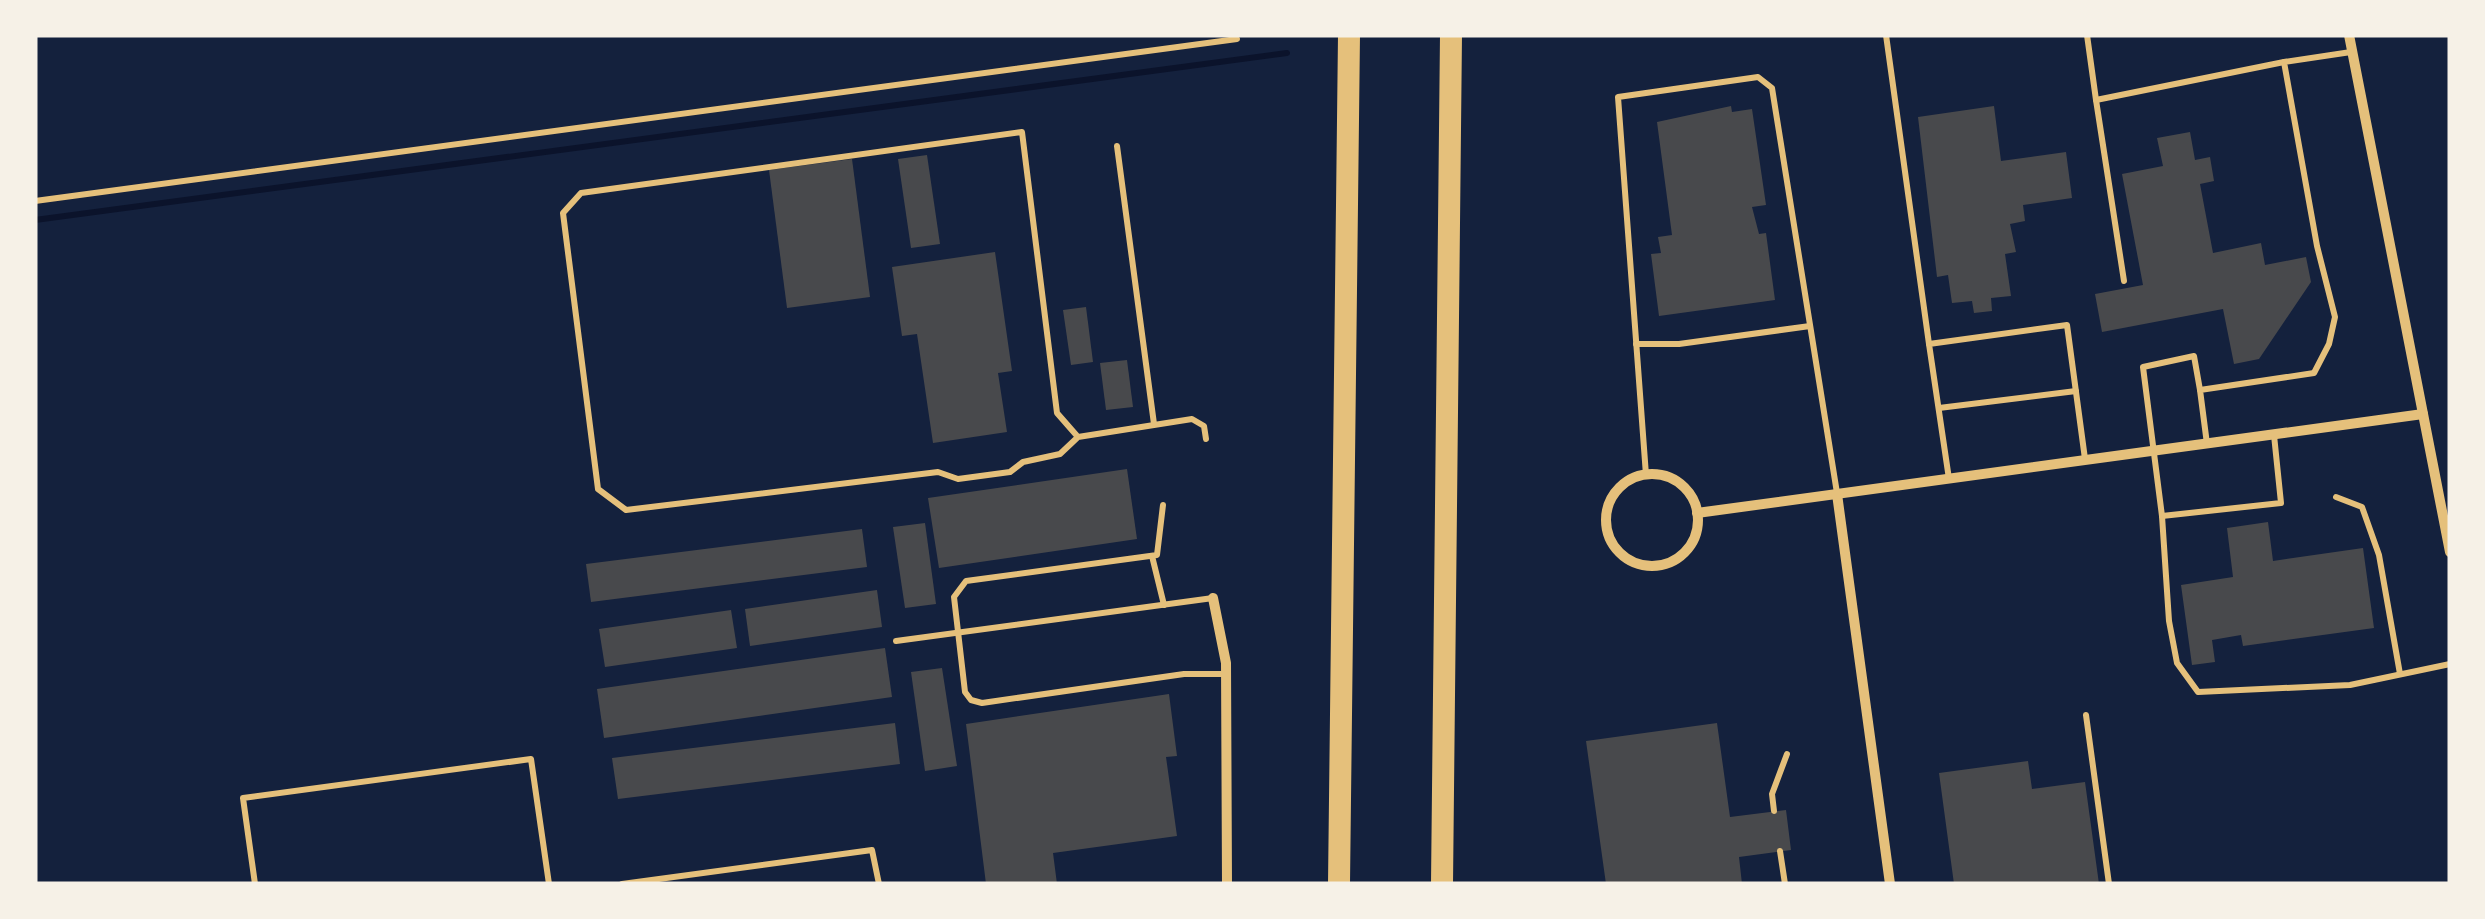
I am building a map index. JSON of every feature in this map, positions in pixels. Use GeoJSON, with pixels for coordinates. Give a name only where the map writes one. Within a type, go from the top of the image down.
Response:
{"type":"FeatureCollection","features":[{"type":"Feature","properties":{"kind":"highway"},"geometry":{"type":"LineString","coordinates":[[1339,884],[1348,35]]}},
{"type":"Feature","properties":{"kind":"highway"},"geometry":{"type":"LineString","coordinates":[[1442,884],[1451,35]]}},
{"type":"Feature","properties":{"kind":"street"},"geometry":{"type":"LineString","coordinates":[[2349,35],[2450,552]]}},
{"type":"Feature","properties":{"kind":"street"},"geometry":{"type":"LineString","coordinates":[[1697,513],[2423,414]]}},
{"type":"Feature","properties":{"kind":"street"},"geometry":{"type":"LineString","coordinates":[[1646,474],[1664,476],[1681,484],[1697,513],[1693,541],[1675,560],[1650,566],[1623,556],[1607,529],[1609,504],[1622,485],[1646,474]]}},
{"type":"Feature","properties":{"kind":"street"},"geometry":{"type":"LineString","coordinates":[[1837,494],[1890,884]]}},
{"type":"Feature","properties":{"kind":"street"},"geometry":{"type":"LineString","coordinates":[[1214,598],[1221,620],[1226,674],[1227,884]]}},
{"type":"Feature","properties":{"kind":"lane"},"geometry":{"type":"LineString","coordinates":[[1886,35],[1950,479]]}},
{"type":"Feature","properties":{"kind":"lane"},"geometry":{"type":"LineString","coordinates":[[2086,35],[2124,281]]}},
{"type":"Feature","properties":{"kind":"lane"},"geometry":{"type":"LineString","coordinates":[[35,201],[1236,38]]}},
{"type":"Feature","properties":{"kind":"lane"},"geometry":{"type":"LineString","coordinates":[[2096,100],[2352,52]]}},
{"type":"Feature","properties":{"kind":"lane"},"geometry":{"type":"LineString","coordinates":[[2200,390],[2314,373],[2329,344],[2335,317],[2317,246],[2284,62]]}},
{"type":"Feature","properties":{"kind":"lane"},"geometry":{"type":"LineString","coordinates":[[1646,474],[1618,96],[1758,77],[1772,88],[1837,494]]}},
{"type":"Feature","properties":{"kind":"lane"},"geometry":{"type":"LineString","coordinates":[[1078,436],[1057,413],[1022,132],[581,193],[563,213],[598,490],[626,510],[938,472],[958,478],[1010,472],[1023,462],[1060,454],[1078,436],[1192,419],[1204,426],[1206,440]]}},
{"type":"Feature","properties":{"kind":"lane"},"geometry":{"type":"LineString","coordinates":[[1117,146],[1154,424]]}},
{"type":"Feature","properties":{"kind":"lane"},"geometry":{"type":"LineString","coordinates":[[1636,344],[1679,344],[1810,326]]}},
{"type":"Feature","properties":{"kind":"lane"},"geometry":{"type":"LineString","coordinates":[[1929,344],[2067,326],[2086,460]]}},
{"type":"Feature","properties":{"kind":"lane"},"geometry":{"type":"LineString","coordinates":[[2207,444],[2194,356],[2143,367],[2177,663],[2198,692],[2350,685],[2450,664]]}},
{"type":"Feature","properties":{"kind":"lane"},"geometry":{"type":"LineString","coordinates":[[1939,408],[2076,391]]}},
{"type":"Feature","properties":{"kind":"lane"},"geometry":{"type":"LineString","coordinates":[[2162,516],[2281,502],[2274,435]]}},
{"type":"Feature","properties":{"kind":"lane"},"geometry":{"type":"LineString","coordinates":[[2336,497],[2362,507],[2380,554],[2400,674]]}},
{"type":"Feature","properties":{"kind":"lane"},"geometry":{"type":"LineString","coordinates":[[1163,505],[1162,547],[1152,556],[966,580],[954,598],[966,692],[971,700],[982,703],[1184,674],[1226,674]]}},
{"type":"Feature","properties":{"kind":"lane"},"geometry":{"type":"LineString","coordinates":[[1152,556],[1164,605]]}},
{"type":"Feature","properties":{"kind":"lane"},"geometry":{"type":"LineString","coordinates":[[896,641],[1214,598]]}},
{"type":"Feature","properties":{"kind":"lane"},"geometry":{"type":"LineString","coordinates":[[2086,715],[2109,884]]}},
{"type":"Feature","properties":{"kind":"lane"},"geometry":{"type":"LineString","coordinates":[[1774,812],[1772,794],[1786,754]]}},
{"type":"Feature","properties":{"kind":"lane"},"geometry":{"type":"LineString","coordinates":[[255,884],[244,798],[531,760],[549,884]]}},
{"type":"Feature","properties":{"kind":"lane"},"geometry":{"type":"LineString","coordinates":[[622,884],[872,850],[879,884]]}},
{"type":"Feature","properties":{"kind":"lane"},"geometry":{"type":"LineString","coordinates":[[1780,851],[1785,884]]}},
{"type":"Feature","properties":{"kind":"building"},"geometry":{"type":"Polygon","coordinates":[[[1731,106],[1732,112],[1752,109],[1766,205],[1752,207],[1759,234],[1766,233],[1775,300],[1659,316],[1651,254],[1661,253],[1658,237],[1672,235],[1657,122],[1731,106]]]}},
{"type":"Feature","properties":{"kind":"building"},"geometry":{"type":"Polygon","coordinates":[[[1994,106],[2001,161],[2066,152],[2072,198],[2023,205],[2025,221],[2010,224],[2016,252],[2005,254],[2011,296],[1991,298],[1992,311],[1974,313],[1972,301],[1952,303],[1948,275],[1937,277],[1918,117],[1994,106]]]}},
{"type":"Feature","properties":{"kind":"building"},"geometry":{"type":"Polygon","coordinates":[[[2190,132],[2195,160],[2210,157],[2214,181],[2200,184],[2213,253],[2261,243],[2265,265],[2306,257],[2311,282],[2259,359],[2234,364],[2223,309],[2102,332],[2095,294],[2143,285],[2122,174],[2163,166],[2157,138],[2190,132]]]}},
{"type":"Feature","properties":{"kind":"building"},"geometry":{"type":"Polygon","coordinates":[[[927,155],[940,244],[911,248],[898,159],[927,155]]]}},
{"type":"Feature","properties":{"kind":"building"},"geometry":{"type":"Polygon","coordinates":[[[852,159],[870,297],[787,308],[769,170],[852,159]]]}},
{"type":"Feature","properties":{"kind":"building"},"geometry":{"type":"Polygon","coordinates":[[[995,252],[1012,371],[998,373],[1007,432],[933,443],[917,334],[902,336],[892,267],[995,252]]]}},
{"type":"Feature","properties":{"kind":"building"},"geometry":{"type":"Polygon","coordinates":[[[1086,307],[1093,362],[1071,365],[1063,310],[1086,307]]]}},
{"type":"Feature","properties":{"kind":"building"},"geometry":{"type":"Polygon","coordinates":[[[1127,360],[1133,407],[1106,410],[1100,363],[1127,360]]]}},
{"type":"Feature","properties":{"kind":"building"},"geometry":{"type":"Polygon","coordinates":[[[1127,469],[1137,539],[939,568],[928,498],[1127,469]]]}},
{"type":"Feature","properties":{"kind":"building"},"geometry":{"type":"Polygon","coordinates":[[[2268,522],[2273,561],[2363,548],[2374,628],[2243,646],[2241,635],[2212,640],[2215,662],[2192,665],[2181,585],[2233,577],[2227,528],[2268,522]]]}},
{"type":"Feature","properties":{"kind":"building"},"geometry":{"type":"Polygon","coordinates":[[[925,523],[936,604],[905,608],[893,527],[925,523]]]}},
{"type":"Feature","properties":{"kind":"building"},"geometry":{"type":"Polygon","coordinates":[[[862,529],[867,567],[591,602],[586,564],[862,529]]]}},
{"type":"Feature","properties":{"kind":"building"},"geometry":{"type":"Polygon","coordinates":[[[877,590],[882,627],[750,646],[745,609],[877,590]]]}},
{"type":"Feature","properties":{"kind":"building"},"geometry":{"type":"Polygon","coordinates":[[[731,610],[737,648],[605,667],[599,629],[731,610]]]}},
{"type":"Feature","properties":{"kind":"building"},"geometry":{"type":"Polygon","coordinates":[[[885,648],[892,697],[604,738],[597,689],[885,648]]]}},
{"type":"Feature","properties":{"kind":"building"},"geometry":{"type":"Polygon","coordinates":[[[942,668],[957,766],[925,771],[911,672],[942,668]]]}},
{"type":"Feature","properties":{"kind":"building"},"geometry":{"type":"Polygon","coordinates":[[[1169,694],[1177,756],[1166,757],[1177,836],[1053,853],[1057,884],[986,884],[966,724],[1169,694]]]}},
{"type":"Feature","properties":{"kind":"building"},"geometry":{"type":"Polygon","coordinates":[[[895,723],[900,764],[618,799],[612,758],[895,723]]]}},
{"type":"Feature","properties":{"kind":"building"},"geometry":{"type":"Polygon","coordinates":[[[1717,723],[1730,817],[1786,810],[1791,850],[1739,857],[1742,884],[1606,884],[1586,741],[1717,723]]]}},
{"type":"Feature","properties":{"kind":"building"},"geometry":{"type":"Polygon","coordinates":[[[2028,761],[2032,789],[2085,782],[2099,884],[1954,884],[1939,773],[2028,761]]]}},
{"type":"Feature","properties":{"kind":"waterway"},"geometry":{"type":"LineString","coordinates":[[35,220],[1287,53]]}}]}
